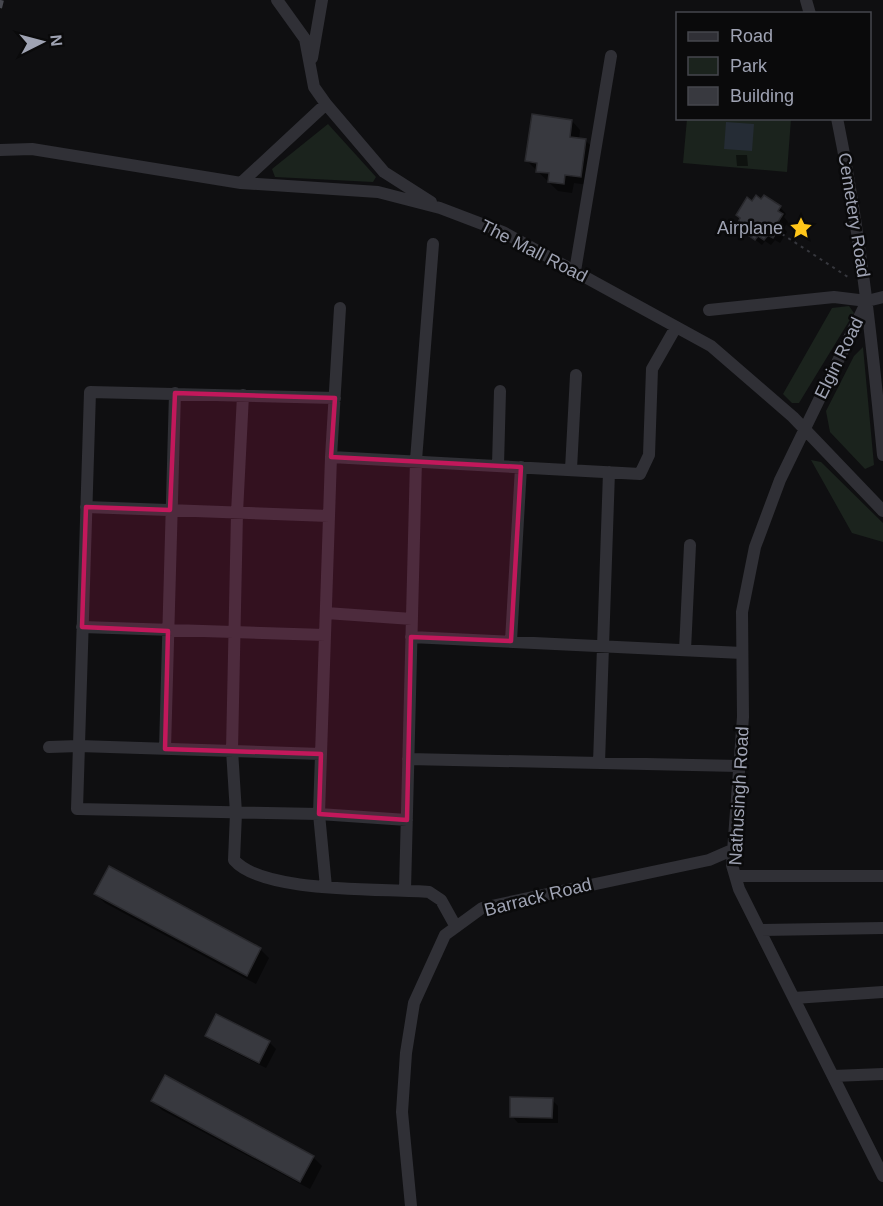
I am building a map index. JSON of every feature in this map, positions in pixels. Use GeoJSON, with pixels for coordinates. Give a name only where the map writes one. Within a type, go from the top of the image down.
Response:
{"type":"FeatureCollection","features":[{"type":"Feature","properties":{"kind":"street"},"geometry":{"type":"LineString","coordinates":[[277,0],[305,39],[314,87],[326,104],[384,172],[440,208]]}},
{"type":"Feature","properties":{"kind":"street"},"geometry":{"type":"LineString","coordinates":[[310,68],[322,0]]}},
{"type":"Feature","properties":{"kind":"street"},"geometry":{"type":"LineString","coordinates":[[575,271],[611,56]]}},
{"type":"Feature","properties":{"kind":"street"},"geometry":{"type":"LineString","coordinates":[[241,183],[326,104]]}},
{"type":"Feature","properties":{"kind":"street","name":"Cemetery Road"},"geometry":{"type":"LineString","coordinates":[[837,120],[854,197],[867,295],[883,455]]}},
{"type":"Feature","properties":{"kind":"street","name":"The Mall Road"},"geometry":{"type":"LineString","coordinates":[[0,150],[32,149],[241,183],[378,192],[440,208],[503,232],[711,346],[840,463],[883,511]]}},
{"type":"Feature","properties":{"kind":"street"},"geometry":{"type":"LineString","coordinates":[[405,890],[416,460],[433,243]]}},
{"type":"Feature","properties":{"kind":"street"},"geometry":{"type":"LineString","coordinates":[[709,310],[867,295]]}},
{"type":"Feature","properties":{"kind":"street","name":"Elgin Road"},"geometry":{"type":"LineString","coordinates":[[803,430],[867,295],[883,297]]}},
{"type":"Feature","properties":{"kind":"street"},"geometry":{"type":"LineString","coordinates":[[327,887],[319,814],[331,458],[340,308]]}},
{"type":"Feature","properties":{"kind":"street"},"geometry":{"type":"LineString","coordinates":[[331,458],[416,460],[640,474],[649,455],[652,369],[676,327]]}},
{"type":"Feature","properties":{"kind":"street"},"geometry":{"type":"LineString","coordinates":[[571,470],[576,375]]}},
{"type":"Feature","properties":{"kind":"street"},"geometry":{"type":"LineString","coordinates":[[498,465],[500,391]]}},
{"type":"Feature","properties":{"kind":"street"},"geometry":{"type":"LineString","coordinates":[[335,398],[90,392],[77,809],[319,814],[407,820]]}},
{"type":"Feature","properties":{"kind":"street"},"geometry":{"type":"LineString","coordinates":[[165,749],[175,393]]}},
{"type":"Feature","properties":{"kind":"street"},"geometry":{"type":"LineString","coordinates":[[243,395],[237,513],[232,750],[236,813],[234,860],[241,868],[286,882],[327,887],[429,892],[441,900],[456,927]]}},
{"type":"Feature","properties":{"kind":"street","name":"Nathusingh Road"},"geometry":{"type":"LineString","coordinates":[[803,430],[780,480],[755,547],[742,612],[739,766],[732,850],[736,876],[760,930],[883,1176]]}},
{"type":"Feature","properties":{"kind":"street"},"geometry":{"type":"LineString","coordinates":[[511,641],[521,467]]}},
{"type":"Feature","properties":{"kind":"street"},"geometry":{"type":"LineString","coordinates":[[599,763],[609,472]]}},
{"type":"Feature","properties":{"kind":"street"},"geometry":{"type":"LineString","coordinates":[[86,507],[329,516]]}},
{"type":"Feature","properties":{"kind":"street"},"geometry":{"type":"LineString","coordinates":[[685,650],[690,545]]}},
{"type":"Feature","properties":{"kind":"street"},"geometry":{"type":"LineString","coordinates":[[326,614],[412,619]]}},
{"type":"Feature","properties":{"kind":"street"},"geometry":{"type":"LineString","coordinates":[[82,627],[325,635]]}},
{"type":"Feature","properties":{"kind":"street"},"geometry":{"type":"LineString","coordinates":[[411,637],[742,653]]}},
{"type":"Feature","properties":{"kind":"street"},"geometry":{"type":"LineString","coordinates":[[49,747],[321,754]]}},
{"type":"Feature","properties":{"kind":"street"},"geometry":{"type":"LineString","coordinates":[[408,759],[739,766]]}},
{"type":"Feature","properties":{"kind":"street","name":"Barrack Road"},"geometry":{"type":"LineString","coordinates":[[411,1206],[402,1112],[406,1053],[414,1003],[445,935],[482,908],[709,860],[732,850]]}},
{"type":"Feature","properties":{"kind":"street"},"geometry":{"type":"LineString","coordinates":[[736,876],[883,876]]}},
{"type":"Feature","properties":{"kind":"street"},"geometry":{"type":"LineString","coordinates":[[760,930],[883,928]]}},
{"type":"Feature","properties":{"kind":"street"},"geometry":{"type":"LineString","coordinates":[[794,998],[883,992]]}},
{"type":"Feature","properties":{"kind":"street"},"geometry":{"type":"LineString","coordinates":[[833,1076],[883,1074]]}},
{"type":"Feature","properties":{"kind":"path"},"geometry":{"type":"LineString","coordinates":[[782,234],[867,295]]}},
{"type":"Feature","properties":{"kind":"highlighted area"},"geometry":{"type":"Polygon","coordinates":[[[175,393],[335,398],[331,457],[521,467],[511,641],[411,637],[407,820],[319,814],[321,754],[165,749],[168,631],[82,627],[86,507],[170,510],[175,393]]]}},
{"type":"Feature","properties":{"kind":"green space"},"geometry":{"type":"Polygon","coordinates":[[[687,120],[791,120],[787,172],[683,163],[687,120]]]}},
{"type":"Feature","properties":{"kind":"green space"},"geometry":{"type":"Polygon","coordinates":[[[328,124],[376,177],[373,182],[275,177],[272,169],[328,124]]]}},
{"type":"Feature","properties":{"kind":"green space"},"geometry":{"type":"Polygon","coordinates":[[[849,306],[854,313],[799,403],[792,403],[783,394],[832,308],[849,306]]]}},
{"type":"Feature","properties":{"kind":"green space"},"geometry":{"type":"Polygon","coordinates":[[[863,347],[874,465],[865,469],[830,432],[826,411],[854,356],[863,347]]]}},
{"type":"Feature","properties":{"kind":"green space"},"geometry":{"type":"Polygon","coordinates":[[[811,460],[821,462],[883,523],[883,542],[852,533],[811,460]]]}},
{"type":"Feature","properties":{"kind":"shaded area"},"geometry":{"type":"Polygon","coordinates":[[[726,122],[754,124],[752,151],[724,149],[726,122]]]}},
{"type":"Feature","properties":{"kind":"building"},"geometry":{"type":"Polygon","coordinates":[[[532,114],[572,120],[570,137],[586,139],[581,177],[565,175],[564,184],[548,182],[549,173],[536,172],[537,163],[525,161],[532,114]]]}},
{"type":"Feature","properties":{"kind":"building"},"geometry":{"type":"Polygon","coordinates":[[[756,195],[761,199],[764,195],[781,206],[778,211],[783,214],[778,222],[782,224],[773,238],[768,235],[764,240],[758,236],[755,240],[741,230],[743,227],[738,223],[740,218],[736,215],[747,197],[752,201],[756,195]]]}},
{"type":"Feature","properties":{"kind":"building"},"geometry":{"type":"Polygon","coordinates":[[[109,866],[261,948],[247,976],[94,894],[109,866]]]}},
{"type":"Feature","properties":{"kind":"building"},"geometry":{"type":"Polygon","coordinates":[[[216,1014],[270,1041],[259,1063],[205,1036],[216,1014]]]}},
{"type":"Feature","properties":{"kind":"building"},"geometry":{"type":"Polygon","coordinates":[[[165,1075],[314,1156],[300,1182],[151,1101],[165,1075]]]}},
{"type":"Feature","properties":{"kind":"building"},"geometry":{"type":"Polygon","coordinates":[[[510,1097],[553,1098],[552,1118],[510,1117],[510,1097]]]}},
{"type":"Feature","properties":{"kind":"railway"},"geometry":{"type":"LineString","coordinates":[[0,8],[2,0]]}},
{"type":"Feature","properties":{"kind":"place","name":"Airplane"},"geometry":{"type":"Point","coordinates":[801,228]}}]}
